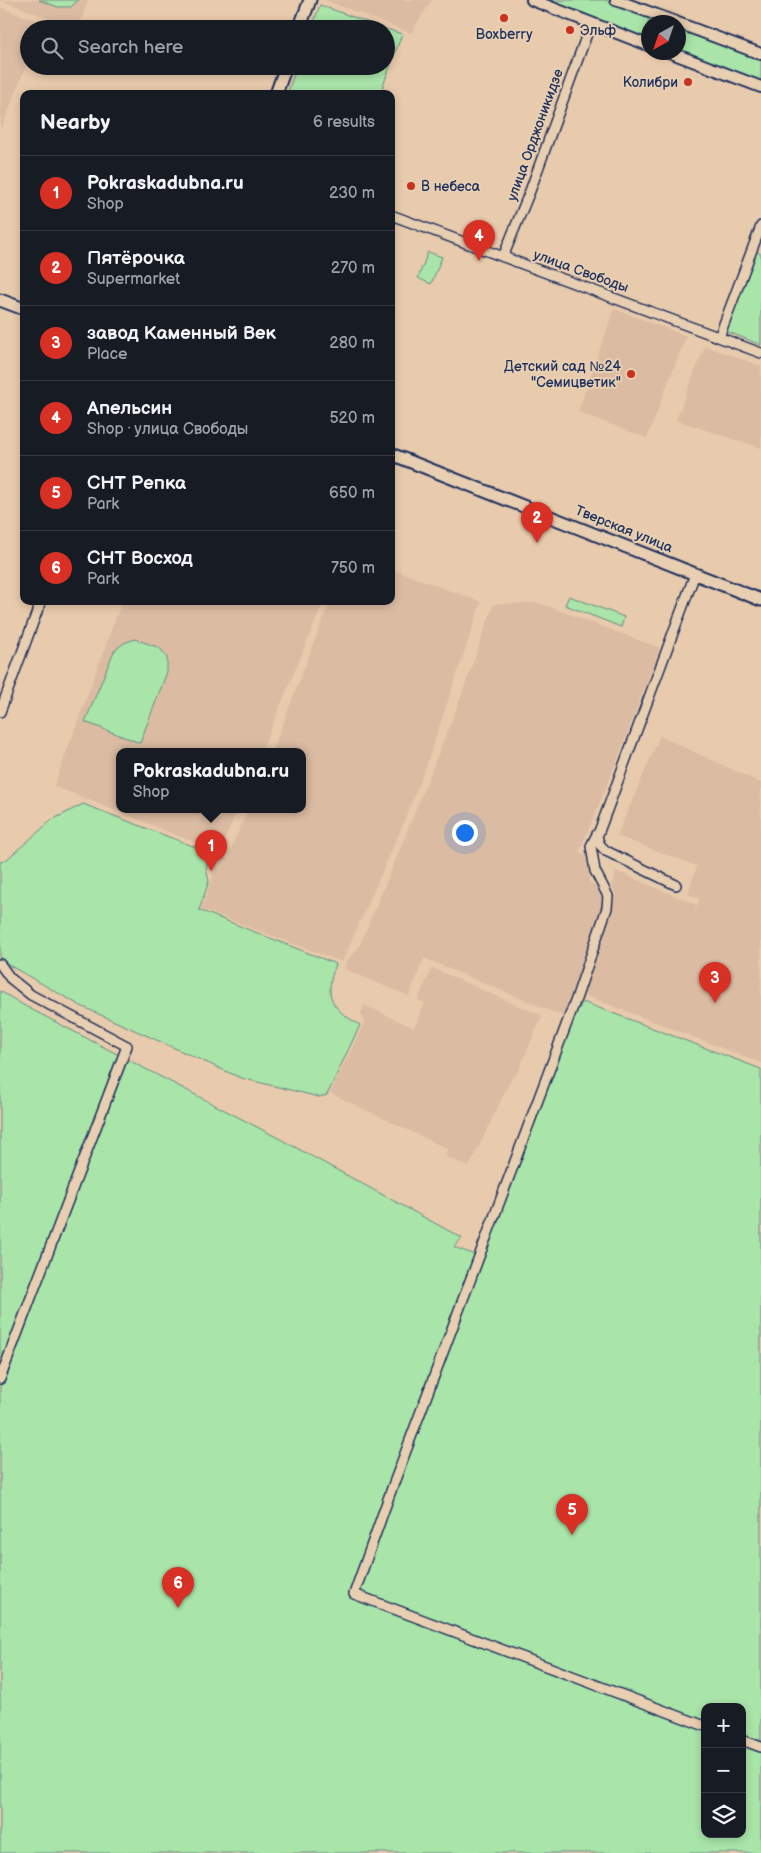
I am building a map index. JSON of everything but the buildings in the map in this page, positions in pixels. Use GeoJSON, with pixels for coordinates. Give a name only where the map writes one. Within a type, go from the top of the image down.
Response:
{"type":"FeatureCollection","features":[{"type":"Feature","properties":{"kind":"main road"},"geometry":{"type":"LineString","coordinates":[[302,20],[310,0]]}},
{"type":"Feature","properties":{"kind":"main road"},"geometry":{"type":"LineString","coordinates":[[277,90],[283,75]]}},
{"type":"Feature","properties":{"kind":"main road"},"geometry":{"type":"LineString","coordinates":[[0,300],[20,308]]}},
{"type":"Feature","properties":{"kind":"main road","name":"Тверская улица"},"geometry":{"type":"LineString","coordinates":[[395,456],[761,600]]}},
{"type":"Feature","properties":{"kind":"street"},"geometry":{"type":"LineString","coordinates":[[532,0],[641,41]]}},
{"type":"Feature","properties":{"kind":"street"},"geometry":{"type":"LineString","coordinates":[[616,0],[656,15]]}},
{"type":"Feature","properties":{"kind":"street","name":"улица Орджоникидзе"},"geometry":{"type":"LineString","coordinates":[[504,256],[530,191],[591,23]]}},
{"type":"Feature","properties":{"kind":"street"},"geometry":{"type":"LineString","coordinates":[[686,26],[761,54]]}},
{"type":"Feature","properties":{"kind":"street"},"geometry":{"type":"LineString","coordinates":[[686,58],[761,87]]}},
{"type":"Feature","properties":{"kind":"street","name":"улица Свободы"},"geometry":{"type":"LineString","coordinates":[[395,216],[761,353]]}},
{"type":"Feature","properties":{"kind":"street"},"geometry":{"type":"LineString","coordinates":[[719,337],[761,226]]}},
{"type":"Feature","properties":{"kind":"street"},"geometry":{"type":"LineString","coordinates":[[695,574],[591,846],[595,871],[608,896],[607,908],[576,999],[354,1594],[701,1724]]}},
{"type":"Feature","properties":{"kind":"street"},"geometry":{"type":"LineString","coordinates":[[0,712],[40,605]]}},
{"type":"Feature","properties":{"kind":"street"},"geometry":{"type":"LineString","coordinates":[[597,834],[598,842],[606,851],[676,885]]}},
{"type":"Feature","properties":{"kind":"street"},"geometry":{"type":"LineString","coordinates":[[0,964],[10,978],[31,995],[127,1046],[0,1380]]}},
{"type":"Feature","properties":{"kind":"street"},"geometry":{"type":"LineString","coordinates":[[746,1741],[761,1747]]}},
{"type":"Feature","properties":{"kind":"shaded area"},"geometry":{"type":"Polygon","coordinates":[[[0,0],[88,0],[81,20],[54,20],[0,0]]]}},
{"type":"Feature","properties":{"kind":"shaded area"},"geometry":{"type":"Polygon","coordinates":[[[325,0],[432,0],[411,33],[395,27],[395,20],[377,20],[325,0]]]}},
{"type":"Feature","properties":{"kind":"shaded area"},"geometry":{"type":"Polygon","coordinates":[[[0,7],[34,20],[20,20],[20,75],[22,75],[1,130],[0,7]]]}},
{"type":"Feature","properties":{"kind":"shaded area","name":"Детский сад №24 \"Семицветик\""},"geometry":{"type":"Polygon","coordinates":[[[614,309],[686,336],[647,438],[578,412],[614,309]]]}},
{"type":"Feature","properties":{"kind":"shaded area"},"geometry":{"type":"Polygon","coordinates":[[[705,346],[761,366],[761,448],[676,420],[705,346]]]}},
{"type":"Feature","properties":{"kind":"shaded area"},"geometry":{"type":"Polygon","coordinates":[[[395,570],[481,602],[427,763],[399,834],[342,962],[201,909],[213,876],[211,868],[215,855],[229,859],[229,853],[247,813],[306,813],[306,748],[274,748],[328,605],[395,605],[395,570]]]}},
{"type":"Feature","properties":{"kind":"shaded area"},"geometry":{"type":"Polygon","coordinates":[[[539,603],[660,648],[616,763],[579,852],[589,858],[589,882],[601,888],[604,902],[575,990],[563,1016],[424,958],[409,996],[344,969],[347,960],[358,949],[396,859],[461,697],[494,604],[539,603]]]}},
{"type":"Feature","properties":{"kind":"shaded area"},"geometry":{"type":"Polygon","coordinates":[[[121,605],[322,605],[263,748],[116,748],[116,811],[54,786],[121,605]]]}},
{"type":"Feature","properties":{"kind":"shaded area"},"geometry":{"type":"Polygon","coordinates":[[[660,736],[761,783],[761,1063],[582,994],[616,893],[612,889],[616,871],[697,905],[687,932],[700,899],[688,894],[697,866],[617,836],[660,736]]]}},
{"type":"Feature","properties":{"kind":"shaded area"},"geometry":{"type":"Polygon","coordinates":[[[122,813],[236,813],[219,852],[122,813]]]}},
{"type":"Feature","properties":{"kind":"shaded area"},"geometry":{"type":"Polygon","coordinates":[[[432,968],[542,1016],[516,1076],[513,1075],[469,1167],[445,1156],[448,1149],[330,1093],[364,1023],[361,1012],[364,1005],[414,1028],[425,1003],[418,1000],[432,968]]]}},
{"type":"Feature","properties":{"kind":"green space"},"geometry":{"type":"Polygon","coordinates":[[[39,0],[78,0],[71,7],[58,7],[39,0]]]}},
{"type":"Feature","properties":{"kind":"green space"},"geometry":{"type":"Polygon","coordinates":[[[546,0],[605,0],[647,15],[641,15],[641,36],[546,0]]]}},
{"type":"Feature","properties":{"kind":"green space"},"geometry":{"type":"Polygon","coordinates":[[[320,5],[361,20],[314,20],[320,5]]]}},
{"type":"Feature","properties":{"kind":"green space"},"geometry":{"type":"Polygon","coordinates":[[[686,30],[761,58],[761,83],[686,54],[686,30]]]}},
{"type":"Feature","properties":{"kind":"green space"},"geometry":{"type":"Polygon","coordinates":[[[395,32],[402,34],[395,53],[395,32]]]}},
{"type":"Feature","properties":{"kind":"green space"},"geometry":{"type":"Polygon","coordinates":[[[294,75],[387,75],[381,90],[288,90],[294,75]]]}},
{"type":"Feature","properties":{"kind":"green space"},"geometry":{"type":"Polygon","coordinates":[[[428,252],[442,257],[431,284],[418,278],[428,252]]]}},
{"type":"Feature","properties":{"kind":"green space"},"geometry":{"type":"Polygon","coordinates":[[[757,252],[761,254],[761,345],[726,331],[757,252]]]}},
{"type":"Feature","properties":{"kind":"green space"},"geometry":{"type":"Polygon","coordinates":[[[569,596],[624,617],[621,627],[565,605],[569,596]]]}},
{"type":"Feature","properties":{"kind":"green space"},"geometry":{"type":"Polygon","coordinates":[[[135,639],[160,648],[167,658],[167,672],[140,743],[85,722],[114,651],[124,643],[135,639]]]}},
{"type":"Feature","properties":{"kind":"green space"},"geometry":{"type":"Polygon","coordinates":[[[83,804],[211,853],[206,869],[209,881],[199,910],[336,964],[330,985],[332,1000],[342,1013],[360,1025],[327,1095],[319,1097],[241,1078],[81,1006],[0,960],[0,862],[6,860],[52,820],[83,804]]]}},
{"type":"Feature","properties":{"kind":"green space"},"geometry":{"type":"Polygon","coordinates":[[[0,991],[462,1238],[454,1247],[483,1258],[568,1025],[583,1002],[761,1069],[761,1853],[0,1853],[0,991]]]}},
{"type":"Feature","properties":{"kind":"place","name":"Boxberry"},"geometry":{"type":"Point","coordinates":[504,18]}},
{"type":"Feature","properties":{"kind":"place","name":"Эльф"},"geometry":{"type":"Point","coordinates":[570,30]}},
{"type":"Feature","properties":{"kind":"place","name":"Колибри"},"geometry":{"type":"Point","coordinates":[688,82]}},
{"type":"Feature","properties":{"kind":"place","name":"В небеса"},"geometry":{"type":"Point","coordinates":[411,186]}},
{"type":"Feature","properties":{"kind":"place","name":"Апельсин"},"geometry":{"type":"Point","coordinates":[479,261]}},
{"type":"Feature","properties":{"kind":"place","name":"Детский сад №24 \"Семицветик\""},"geometry":{"type":"Point","coordinates":[631,374]}},
{"type":"Feature","properties":{"kind":"place","name":"Пятёрочка"},"geometry":{"type":"Point","coordinates":[537,543]}},
{"type":"Feature","properties":{"kind":"place","name":"Pokraskadubna.ru"},"geometry":{"type":"Point","coordinates":[211,871]}},
{"type":"Feature","properties":{"kind":"place","name":"завод Каменный Век"},"geometry":{"type":"Point","coordinates":[715,1003]}},
{"type":"Feature","properties":{"kind":"place","name":"СНТ Репка"},"geometry":{"type":"Point","coordinates":[572,1535]}},
{"type":"Feature","properties":{"kind":"place","name":"СНТ Восход"},"geometry":{"type":"Point","coordinates":[178,1608]}}]}
